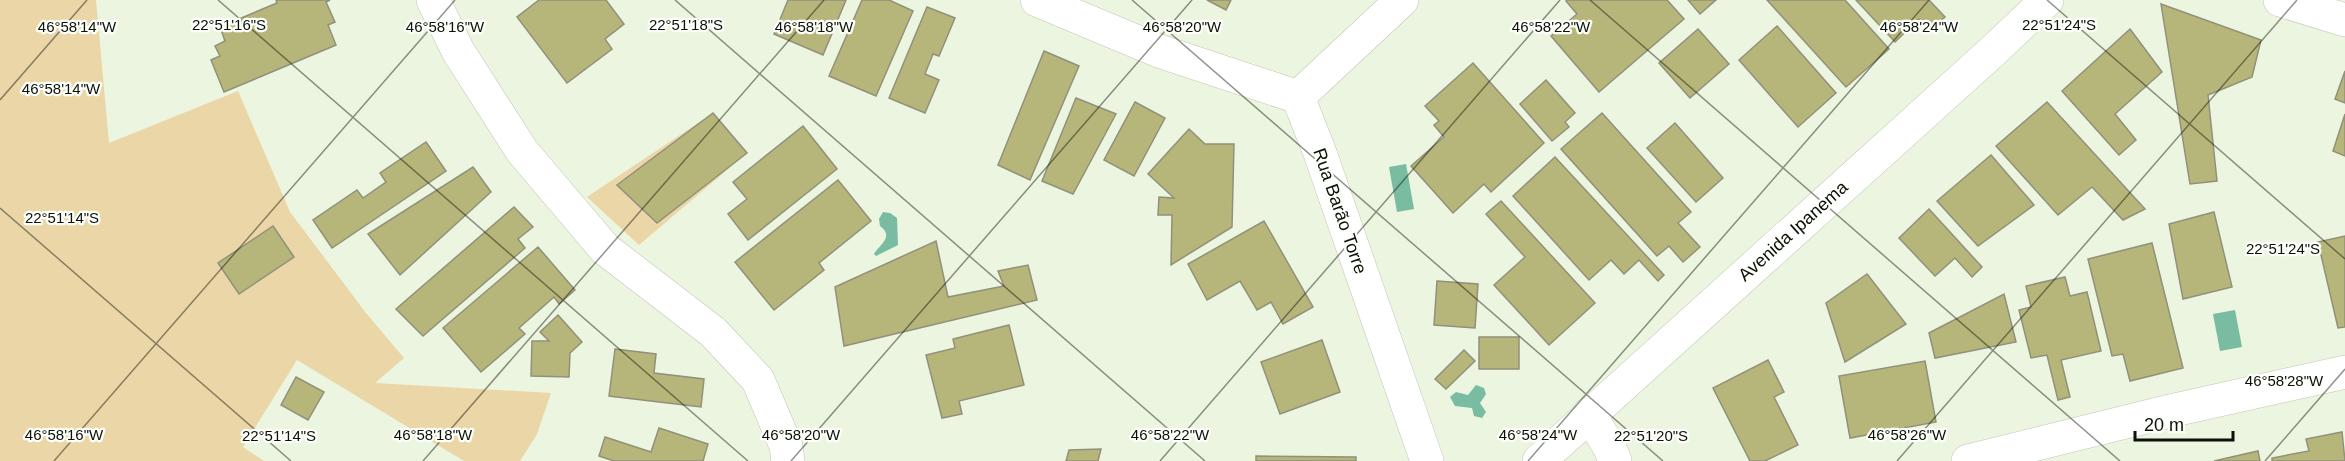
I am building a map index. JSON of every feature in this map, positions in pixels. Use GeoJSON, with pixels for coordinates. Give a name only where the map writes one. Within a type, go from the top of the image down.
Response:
{"type":"FeatureCollection","features":[{"type":"Feature","properties":{"kind":"street"},"geometry":{"type":"LineString","coordinates":[[432,0],[458,51],[522,151],[605,249],[713,332],[758,380],[786,446],[788,461]]}},
{"type":"Feature","properties":{"kind":"street"},"geometry":{"type":"LineString","coordinates":[[1036,0],[1160,51],[1298,97],[1402,0]]}},
{"type":"Feature","properties":{"kind":"street","name":"Avenida Ipanema"},"geometry":{"type":"LineString","coordinates":[[1539,461],[2047,0]]}},
{"type":"Feature","properties":{"kind":"street"},"geometry":{"type":"LineString","coordinates":[[2280,0],[2345,20]]}},
{"type":"Feature","properties":{"kind":"street","name":"Rua Barão Torre"},"geometry":{"type":"LineString","coordinates":[[1298,97],[1320,153],[1427,461]]}},
{"type":"Feature","properties":{"kind":"street"},"geometry":{"type":"LineString","coordinates":[[1968,461],[2170,411],[2345,372]]}},
{"type":"Feature","properties":{"kind":"street"},"geometry":{"type":"LineString","coordinates":[[1589,414],[1610,448],[1615,461]]}},
{"type":"Feature","properties":{"kind":"shaded area"},"geometry":{"type":"Polygon","coordinates":[[[0,0],[96,0],[109,143],[238,91],[290,212],[366,313],[404,358],[375,383],[551,393],[537,434],[520,461],[464,461],[297,360],[243,447],[264,461],[0,461],[0,0]]]}},
{"type":"Feature","properties":{"kind":"shaded area"},"geometry":{"type":"Polygon","coordinates":[[[713,113],[747,153],[639,245],[587,197],[713,113]]]}},
{"type":"Feature","properties":{"kind":"shaded area"},"geometry":{"type":"Polygon","coordinates":[[[1406,164],[1414,209],[1397,212],[1389,167],[1406,164]]]}},
{"type":"Feature","properties":{"kind":"shaded area"},"geometry":{"type":"Polygon","coordinates":[[[883,212],[890,213],[897,218],[898,245],[876,256],[874,254],[886,237],[879,219],[883,212]]]}},
{"type":"Feature","properties":{"kind":"shaded area"},"geometry":{"type":"Polygon","coordinates":[[[2235,310],[2242,347],[2220,351],[2213,314],[2235,310]]]}},
{"type":"Feature","properties":{"kind":"shaded area"},"geometry":{"type":"Polygon","coordinates":[[[1476,385],[1484,388],[1486,394],[1480,403],[1486,412],[1482,418],[1474,416],[1472,408],[1455,406],[1450,397],[1456,392],[1468,395],[1476,385]]]}},
{"type":"Feature","properties":{"kind":"building"},"geometry":{"type":"Polygon","coordinates":[[[276,0],[330,0],[326,2],[335,22],[328,25],[336,45],[224,92],[211,60],[220,56],[215,46],[225,41],[220,27],[277,3],[276,0]]]}},
{"type":"Feature","properties":{"kind":"building"},"geometry":{"type":"Polygon","coordinates":[[[539,0],[606,0],[624,24],[605,39],[612,49],[567,83],[517,17],[539,0]]]}},
{"type":"Feature","properties":{"kind":"building"},"geometry":{"type":"Polygon","coordinates":[[[788,0],[846,0],[823,55],[774,34],[788,0]]]}},
{"type":"Feature","properties":{"kind":"building"},"geometry":{"type":"Polygon","coordinates":[[[862,0],[889,0],[913,11],[876,96],[829,76],[862,0]]]}},
{"type":"Feature","properties":{"kind":"building"},"geometry":{"type":"Polygon","coordinates":[[[1207,0],[1231,0],[1226,10],[1207,0]]]}},
{"type":"Feature","properties":{"kind":"building"},"geometry":{"type":"Polygon","coordinates":[[[1567,0],[1667,0],[1684,19],[1599,92],[1551,36],[1577,14],[1567,0]]]}},
{"type":"Feature","properties":{"kind":"building"},"geometry":{"type":"Polygon","coordinates":[[[1688,0],[1716,0],[1700,14],[1688,0]]]}},
{"type":"Feature","properties":{"kind":"building"},"geometry":{"type":"Polygon","coordinates":[[[1767,0],[1845,0],[1889,49],[1846,87],[1767,0]]]}},
{"type":"Feature","properties":{"kind":"building"},"geometry":{"type":"Polygon","coordinates":[[[1856,0],[1929,0],[1945,17],[1930,31],[1919,19],[1895,42],[1856,0]]]}},
{"type":"Feature","properties":{"kind":"building"},"geometry":{"type":"Polygon","coordinates":[[[2161,4],[2261,40],[2252,77],[2208,95],[2217,181],[2190,184],[2161,4]]]}},
{"type":"Feature","properties":{"kind":"building"},"geometry":{"type":"Polygon","coordinates":[[[927,7],[955,18],[939,56],[933,54],[925,74],[939,80],[925,113],[889,98],[927,7]]]}},
{"type":"Feature","properties":{"kind":"building"},"geometry":{"type":"Polygon","coordinates":[[[1777,26],[1836,93],[1798,127],[1739,60],[1777,26]]]}},
{"type":"Feature","properties":{"kind":"building"},"geometry":{"type":"Polygon","coordinates":[[[1698,29],[1729,64],[1690,98],[1659,63],[1698,29]]]}},
{"type":"Feature","properties":{"kind":"building"},"geometry":{"type":"Polygon","coordinates":[[[2130,29],[2162,72],[2115,114],[2136,140],[2119,155],[2062,91],[2130,29]]]}},
{"type":"Feature","properties":{"kind":"building"},"geometry":{"type":"Polygon","coordinates":[[[1044,51],[1079,66],[1030,180],[998,165],[1044,51]]]}},
{"type":"Feature","properties":{"kind":"building"},"geometry":{"type":"Polygon","coordinates":[[[1473,63],[1544,143],[1491,192],[1484,184],[1453,213],[1411,166],[1444,137],[1434,125],[1439,121],[1425,106],[1473,63]]]}},
{"type":"Feature","properties":{"kind":"building"},"geometry":{"type":"Polygon","coordinates":[[[2345,71],[2345,103],[2335,99],[2345,71]]]}},
{"type":"Feature","properties":{"kind":"building"},"geometry":{"type":"Polygon","coordinates":[[[1546,80],[1575,113],[1565,122],[1569,127],[1552,141],[1520,104],[1546,80]]]}},
{"type":"Feature","properties":{"kind":"building"},"geometry":{"type":"Polygon","coordinates":[[[1076,98],[1116,114],[1073,194],[1042,181],[1076,98]]]}},
{"type":"Feature","properties":{"kind":"building"},"geometry":{"type":"Polygon","coordinates":[[[1135,102],[1165,118],[1134,176],[1104,160],[1135,102]]]}},
{"type":"Feature","properties":{"kind":"building"},"geometry":{"type":"Polygon","coordinates":[[[2047,102],[2145,209],[2123,220],[2092,187],[2058,215],[1996,146],[2047,102]]]}},
{"type":"Feature","properties":{"kind":"building"},"geometry":{"type":"Polygon","coordinates":[[[713,113],[747,153],[657,223],[617,185],[713,113]]]}},
{"type":"Feature","properties":{"kind":"building"},"geometry":{"type":"Polygon","coordinates":[[[1602,113],[1691,212],[1678,223],[1700,247],[1683,262],[1669,246],[1657,256],[1561,149],[1602,113]]]}},
{"type":"Feature","properties":{"kind":"building"},"geometry":{"type":"Polygon","coordinates":[[[2345,114],[2345,156],[2333,151],[2345,114]]]}},
{"type":"Feature","properties":{"kind":"building"},"geometry":{"type":"Polygon","coordinates":[[[1675,123],[1723,178],[1696,202],[1647,148],[1675,123]]]}},
{"type":"Feature","properties":{"kind":"building"},"geometry":{"type":"Polygon","coordinates":[[[803,126],[837,169],[748,240],[728,214],[747,199],[733,182],[803,126]]]}},
{"type":"Feature","properties":{"kind":"building"},"geometry":{"type":"Polygon","coordinates":[[[1189,129],[1205,144],[1234,144],[1232,227],[1171,265],[1172,215],[1158,215],[1159,197],[1174,198],[1148,174],[1189,129]]]}},
{"type":"Feature","properties":{"kind":"building"},"geometry":{"type":"Polygon","coordinates":[[[426,142],[446,171],[332,248],[313,220],[357,190],[363,198],[386,182],[380,173],[426,142]]]}},
{"type":"Feature","properties":{"kind":"building"},"geometry":{"type":"Polygon","coordinates":[[[1991,155],[2034,205],[1978,246],[1937,201],[1991,155]]]}},
{"type":"Feature","properties":{"kind":"building"},"geometry":{"type":"Polygon","coordinates":[[[1555,157],[1664,275],[1658,281],[1639,260],[1624,274],[1611,260],[1589,280],[1513,196],[1555,157]]]}},
{"type":"Feature","properties":{"kind":"building"},"geometry":{"type":"Polygon","coordinates":[[[473,167],[491,192],[400,275],[368,234],[473,167]]]}},
{"type":"Feature","properties":{"kind":"building"},"geometry":{"type":"Polygon","coordinates":[[[838,180],[871,221],[819,263],[824,270],[774,310],[735,262],[838,180]]]}},
{"type":"Feature","properties":{"kind":"building"},"geometry":{"type":"Polygon","coordinates":[[[1501,201],[1595,303],[1549,345],[1494,285],[1525,257],[1486,214],[1501,201]]]}},
{"type":"Feature","properties":{"kind":"building"},"geometry":{"type":"Polygon","coordinates":[[[514,207],[533,227],[518,239],[525,248],[423,336],[396,309],[514,207]]]}},
{"type":"Feature","properties":{"kind":"building"},"geometry":{"type":"Polygon","coordinates":[[[1929,209],[1982,267],[1972,277],[1955,258],[1935,276],[1899,238],[1929,209]]]}},
{"type":"Feature","properties":{"kind":"building"},"geometry":{"type":"Polygon","coordinates":[[[2214,212],[2232,287],[2183,299],[2169,224],[2214,212]]]}},
{"type":"Feature","properties":{"kind":"building"},"geometry":{"type":"Polygon","coordinates":[[[1264,221],[1313,307],[1283,324],[1271,302],[1257,310],[1240,281],[1207,300],[1188,264],[1264,221]]]}},
{"type":"Feature","properties":{"kind":"building"},"geometry":{"type":"Polygon","coordinates":[[[273,226],[294,257],[239,294],[218,263],[273,226]]]}},
{"type":"Feature","properties":{"kind":"building"},"geometry":{"type":"Polygon","coordinates":[[[2345,236],[2345,327],[2338,328],[2318,242],[2345,236]]]}},
{"type":"Feature","properties":{"kind":"building"},"geometry":{"type":"Polygon","coordinates":[[[936,241],[948,297],[1004,286],[998,271],[1028,265],[1037,300],[844,346],[835,287],[936,241]]]}},
{"type":"Feature","properties":{"kind":"building"},"geometry":{"type":"Polygon","coordinates":[[[2152,243],[2183,368],[2130,381],[2123,354],[2112,356],[2088,259],[2152,243]]]}},
{"type":"Feature","properties":{"kind":"building"},"geometry":{"type":"Polygon","coordinates":[[[538,247],[575,290],[559,304],[554,297],[519,328],[525,334],[481,372],[443,328],[538,247]]]}},
{"type":"Feature","properties":{"kind":"building"},"geometry":{"type":"Polygon","coordinates":[[[1867,274],[1906,324],[1845,362],[1826,303],[1867,274]]]}},
{"type":"Feature","properties":{"kind":"building"},"geometry":{"type":"Polygon","coordinates":[[[2065,277],[2070,296],[2087,292],[2101,351],[2061,360],[2070,397],[2058,400],[2047,355],[2031,358],[2019,310],[2031,307],[2026,286],[2065,277]]]}},
{"type":"Feature","properties":{"kind":"building"},"geometry":{"type":"Polygon","coordinates":[[[1437,281],[1478,284],[1475,328],[1434,325],[1437,281]]]}},
{"type":"Feature","properties":{"kind":"building"},"geometry":{"type":"Polygon","coordinates":[[[2004,294],[2016,342],[1935,358],[1929,333],[2004,294]]]}},
{"type":"Feature","properties":{"kind":"building"},"geometry":{"type":"Polygon","coordinates":[[[558,315],[582,342],[570,353],[569,377],[531,376],[532,341],[549,341],[540,332],[558,315]]]}},
{"type":"Feature","properties":{"kind":"building"},"geometry":{"type":"Polygon","coordinates":[[[1009,325],[1024,385],[959,401],[962,414],[942,418],[926,355],[955,348],[953,339],[1009,325]]]}},
{"type":"Feature","properties":{"kind":"building"},"geometry":{"type":"Polygon","coordinates":[[[1479,337],[1519,337],[1519,369],[1479,369],[1479,337]]]}},
{"type":"Feature","properties":{"kind":"building"},"geometry":{"type":"Polygon","coordinates":[[[1322,340],[1340,392],[1280,414],[1261,362],[1322,340]]]}},
{"type":"Feature","properties":{"kind":"building"},"geometry":{"type":"Polygon","coordinates":[[[615,349],[656,354],[654,373],[704,379],[701,407],[609,396],[615,349]]]}},
{"type":"Feature","properties":{"kind":"building"},"geometry":{"type":"Polygon","coordinates":[[[1464,350],[1475,361],[1446,389],[1435,379],[1464,350]]]}},
{"type":"Feature","properties":{"kind":"building"},"geometry":{"type":"Polygon","coordinates":[[[1768,360],[1784,392],[1774,397],[1798,445],[1765,461],[1750,461],[1713,388],[1768,360]]]}},
{"type":"Feature","properties":{"kind":"building"},"geometry":{"type":"Polygon","coordinates":[[[1925,361],[1936,422],[1850,438],[1839,376],[1925,361]]]}},
{"type":"Feature","properties":{"kind":"building"},"geometry":{"type":"Polygon","coordinates":[[[296,377],[324,392],[308,420],[281,405],[296,377]]]}},
{"type":"Feature","properties":{"kind":"building"},"geometry":{"type":"Polygon","coordinates":[[[659,428],[708,444],[703,461],[614,461],[599,456],[605,437],[651,452],[659,428]]]}},
{"type":"Feature","properties":{"kind":"building"},"geometry":{"type":"Polygon","coordinates":[[[2342,432],[2345,461],[2272,461],[2272,458],[2309,451],[2306,439],[2342,432]]]}},
{"type":"Feature","properties":{"kind":"building"},"geometry":{"type":"Polygon","coordinates":[[[1101,449],[1098,461],[1066,461],[1069,450],[1101,449]]]}},
{"type":"Feature","properties":{"kind":"building"},"geometry":{"type":"Polygon","coordinates":[[[2258,451],[2260,461],[2214,461],[2258,451]]]}},
{"type":"Feature","properties":{"kind":"building"},"geometry":{"type":"Polygon","coordinates":[[[1256,456],[1356,457],[1356,461],[1256,461],[1256,456]]]}}]}
